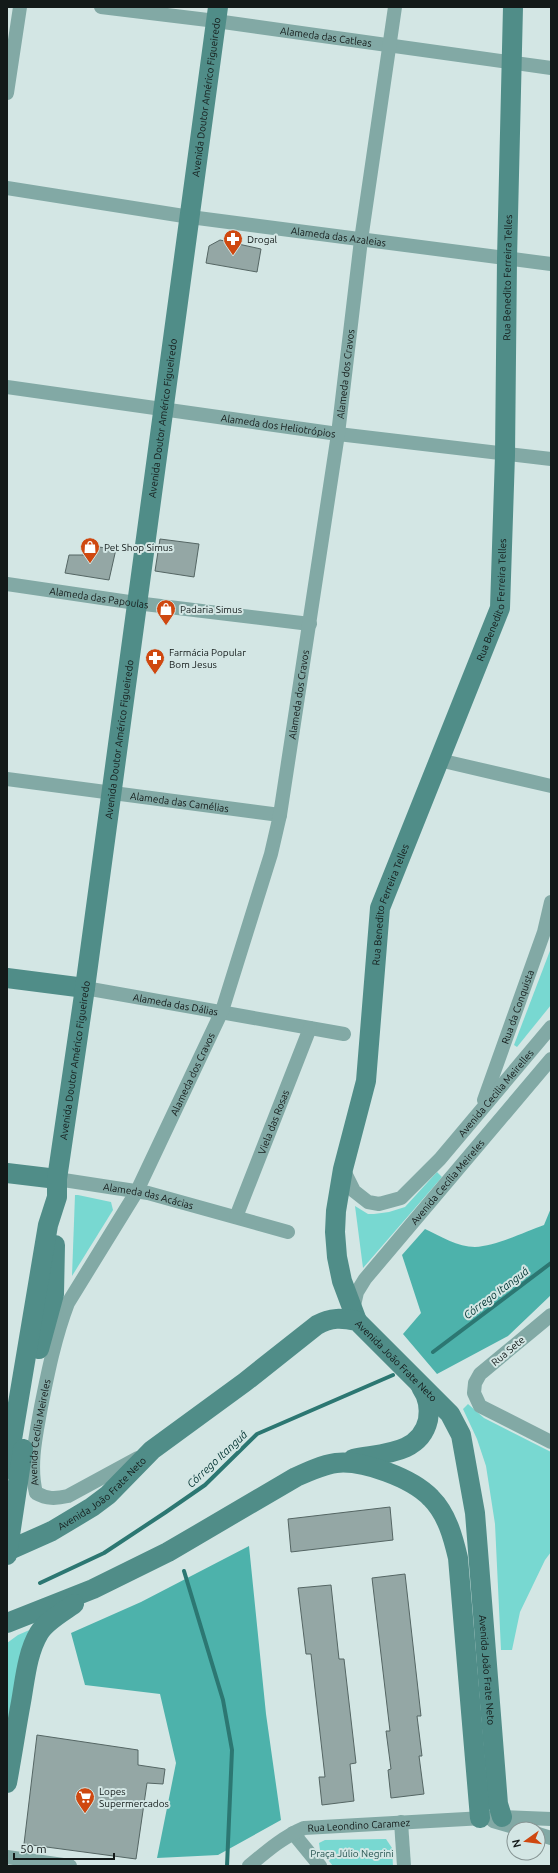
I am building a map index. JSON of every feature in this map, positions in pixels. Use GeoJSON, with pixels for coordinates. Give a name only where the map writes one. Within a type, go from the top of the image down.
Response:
{"type":"FeatureCollection","features":[{"type":"Feature","properties":{"kind":"main road","name":"Rua Benedito Ferreira Telles"},"geometry":{"type":"LineString","coordinates":[[355,1316],[342,1280],[337,1256],[335,1232],[336,1211],[343,1169],[366,1081],[380,908],[500,608],[505,454],[507,259],[513,62],[513,7]]}},
{"type":"Feature","properties":{"kind":"main road","name":"Avenida Doutor Américo Figueiredo"},"geometry":{"type":"LineString","coordinates":[[7,1468],[48,1225],[57,1188],[217,14]]}},
{"type":"Feature","properties":{"kind":"main road","name":"Alameda das Dálias"},"geometry":{"type":"LineString","coordinates":[[7,978],[85,988]]}},
{"type":"Feature","properties":{"kind":"main road","name":"Alameda das Acácias"},"geometry":{"type":"LineString","coordinates":[[7,1173],[57,1188]]}},
{"type":"Feature","properties":{"kind":"main road"},"geometry":{"type":"LineString","coordinates":[[7,1555],[35,1364],[54,1294],[57,1188]]}},
{"type":"Feature","properties":{"kind":"main road","name":"Avenida João Frate Neto"},"geometry":{"type":"LineString","coordinates":[[7,1551],[52,1531],[92,1507],[108,1494],[152,1450],[245,1382],[317,1324],[336,1318],[355,1316],[450,1414],[461,1435],[475,1513],[498,1804],[502,1816]]}},
{"type":"Feature","properties":{"kind":"main road"},"geometry":{"type":"LineString","coordinates":[[337,1463],[395,1452],[407,1447],[422,1435],[429,1416],[427,1399],[408,1371]]}},
{"type":"Feature","properties":{"kind":"main road","name":"Avenida João Frate Neto"},"geometry":{"type":"LineString","coordinates":[[7,1623],[93,1590],[168,1552],[296,1477],[316,1468],[337,1463],[380,1469],[415,1485],[431,1497],[450,1528],[458,1558],[480,1818]]}},
{"type":"Feature","properties":{"kind":"main road"},"geometry":{"type":"LineString","coordinates":[[7,1783],[28,1663],[39,1633],[45,1626],[93,1590]]}},
{"type":"Feature","properties":{"kind":"street"},"geometry":{"type":"LineString","coordinates":[[7,93],[20,7]]}},
{"type":"Feature","properties":{"kind":"street","name":"Alameda das Catleas"},"geometry":{"type":"LineString","coordinates":[[101,7],[217,14],[389,46],[551,68]]}},
{"type":"Feature","properties":{"kind":"street","name":"Alameda dos Cravos"},"geometry":{"type":"LineString","coordinates":[[56,1339],[68,1303],[137,1191],[222,1011],[271,854],[280,815],[338,434],[361,240],[395,7]]}},
{"type":"Feature","properties":{"kind":"street","name":"Alameda das Azaleias"},"geometry":{"type":"LineString","coordinates":[[7,188],[190,217],[551,264]]}},
{"type":"Feature","properties":{"kind":"street","name":"Alameda dos Heliotrópios"},"geometry":{"type":"LineString","coordinates":[[7,387],[338,434],[551,459]]}},
{"type":"Feature","properties":{"kind":"street","name":"Alameda das Papoulas"},"geometry":{"type":"LineString","coordinates":[[7,584],[136,603],[310,624]]}},
{"type":"Feature","properties":{"kind":"street"},"geometry":{"type":"LineString","coordinates":[[440,760],[551,786]]}},
{"type":"Feature","properties":{"kind":"street","name":"Alameda das Camélias"},"geometry":{"type":"LineString","coordinates":[[7,779],[280,815]]}},
{"type":"Feature","properties":{"kind":"street","name":"Rua da Conquista"},"geometry":{"type":"LineString","coordinates":[[479,1111],[544,932],[551,902]]}},
{"type":"Feature","properties":{"kind":"street","name":"Alameda das Dálias"},"geometry":{"type":"LineString","coordinates":[[85,988],[222,1011],[344,1034]]}},
{"type":"Feature","properties":{"kind":"street","name":"Avenida Cecilia Meirelles"},"geometry":{"type":"LineString","coordinates":[[343,1169],[354,1191],[368,1202],[379,1204],[401,1198],[440,1159],[551,1027]]}},
{"type":"Feature","properties":{"kind":"street","name":"Viela das Rosas"},"geometry":{"type":"LineString","coordinates":[[236,1217],[310,1028]]}},
{"type":"Feature","properties":{"kind":"street","name":"Avenida Cecília Meireles"},"geometry":{"type":"LineString","coordinates":[[355,1316],[357,1292],[365,1279],[551,1060]]}},
{"type":"Feature","properties":{"kind":"street"},"geometry":{"type":"LineString","coordinates":[[440,1159],[455,1173]]}},
{"type":"Feature","properties":{"kind":"street","name":"Alameda das Acácias"},"geometry":{"type":"LineString","coordinates":[[57,1188],[137,1191],[288,1232]]}},
{"type":"Feature","properties":{"kind":"street","name":"Rua Sete"},"geometry":{"type":"LineString","coordinates":[[551,1315],[480,1374],[475,1383],[474,1393],[480,1406],[551,1442]]}},
{"type":"Feature","properties":{"kind":"street","name":"Avenida Cecília Meireles"},"geometry":{"type":"LineString","coordinates":[[56,1339],[34,1444],[32,1479],[36,1493],[46,1499],[68,1496],[152,1450]]}},
{"type":"Feature","properties":{"kind":"street","name":"Rua Leondino Caramez"},"geometry":{"type":"LineString","coordinates":[[249,1866],[274,1844],[304,1828],[502,1816],[551,1819]]}},
{"type":"Feature","properties":{"kind":"street","name":"Rua Leondino Caramez"},"geometry":{"type":"LineString","coordinates":[[480,1818],[506,1825]]}},
{"type":"Feature","properties":{"kind":"street"},"geometry":{"type":"LineString","coordinates":[[401,1822],[404,1866]]}},
{"type":"Feature","properties":{"kind":"street"},"geometry":{"type":"LineString","coordinates":[[293,1833],[320,1866]]}},
{"type":"Feature","properties":{"kind":"street"},"geometry":{"type":"LineString","coordinates":[[7,1857],[70,1866]]}},
{"type":"Feature","properties":{"kind":"green space"},"geometry":{"type":"Polygon","coordinates":[[[551,948],[551,1005],[517,1047],[514,1045],[551,948]]]}},
{"type":"Feature","properties":{"kind":"green space"},"geometry":{"type":"Polygon","coordinates":[[[437,1172],[442,1177],[363,1268],[355,1206],[368,1214],[389,1212],[405,1207],[437,1172]]]}},
{"type":"Feature","properties":{"kind":"green space"},"geometry":{"type":"Polygon","coordinates":[[[75,1195],[111,1202],[113,1210],[72,1276],[75,1195]]]}},
{"type":"Feature","properties":{"kind":"green space"},"geometry":{"type":"Polygon","coordinates":[[[468,1404],[484,1418],[551,1452],[551,1552],[545,1560],[520,1612],[512,1650],[501,1650],[495,1524],[486,1466],[477,1439],[463,1409],[468,1404]]]}},
{"type":"Feature","properties":{"kind":"green space"},"geometry":{"type":"Polygon","coordinates":[[[34,1628],[7,1755],[7,1643],[18,1635],[34,1628]]]}},
{"type":"Feature","properties":{"kind":"green space","name":"Praça Júlio Negrini"},"geometry":{"type":"Polygon","coordinates":[[[386,1839],[392,1848],[393,1866],[333,1866],[320,1850],[319,1843],[325,1840],[386,1839]]]}},
{"type":"Feature","properties":{"kind":"shaded area"},"geometry":{"type":"Polygon","coordinates":[[[551,1208],[551,1295],[508,1336],[437,1374],[403,1334],[421,1313],[402,1255],[425,1229],[449,1241],[462,1245],[469,1247],[483,1246],[519,1235],[544,1225],[551,1208]]]}},
{"type":"Feature","properties":{"kind":"shaded area"},"geometry":{"type":"Polygon","coordinates":[[[249,1546],[266,1714],[281,1820],[218,1855],[157,1858],[176,1763],[160,1694],[85,1685],[71,1633],[141,1602],[249,1546]]]}},
{"type":"Feature","properties":{"kind":"building","name":"Drogal"},"geometry":{"type":"Polygon","coordinates":[[[220,240],[261,249],[257,272],[206,263],[209,246],[220,240]]]}},
{"type":"Feature","properties":{"kind":"building"},"geometry":{"type":"Polygon","coordinates":[[[160,539],[199,544],[194,577],[155,571],[160,539]]]}},
{"type":"Feature","properties":{"kind":"building","name":"Pet Shop Simus"},"geometry":{"type":"Polygon","coordinates":[[[89,546],[116,549],[109,580],[65,573],[69,555],[87,555],[89,546]]]}},
{"type":"Feature","properties":{"kind":"building"},"geometry":{"type":"Polygon","coordinates":[[[390,1507],[393,1540],[291,1552],[288,1519],[390,1507]]]}},
{"type":"Feature","properties":{"kind":"building"},"geometry":{"type":"Polygon","coordinates":[[[405,1574],[421,1716],[417,1716],[422,1756],[419,1756],[424,1794],[391,1798],[388,1770],[391,1769],[386,1731],[390,1731],[372,1578],[405,1574]]]}},
{"type":"Feature","properties":{"kind":"building"},"geometry":{"type":"Polygon","coordinates":[[[331,1585],[339,1659],[344,1659],[356,1763],[350,1764],[354,1801],[322,1805],[319,1777],[325,1777],[311,1654],[306,1654],[298,1588],[331,1585]]]}},
{"type":"Feature","properties":{"kind":"building","name":"Lopes Supermercados"},"geometry":{"type":"Polygon","coordinates":[[[37,1735],[138,1750],[138,1765],[165,1769],[163,1784],[147,1783],[136,1859],[24,1844],[37,1735]]]}},
{"type":"Feature","properties":{"kind":"waterway","name":"Córrego Itanguá"},"geometry":{"type":"LineString","coordinates":[[433,1352],[551,1263]]}},
{"type":"Feature","properties":{"kind":"waterway","name":"Córrego Itanguá"},"geometry":{"type":"LineString","coordinates":[[40,1583],[104,1553],[166,1512],[205,1485],[257,1434],[393,1375]]}},
{"type":"Feature","properties":{"kind":"waterway"},"geometry":{"type":"LineString","coordinates":[[184,1571],[223,1700],[232,1750],[227,1866]]}},
{"type":"Feature","properties":{"kind":"place","name":"Drogal"},"geometry":{"type":"Point","coordinates":[233,256]}},
{"type":"Feature","properties":{"kind":"place","name":"Pet Shop Simus"},"geometry":{"type":"Point","coordinates":[90,564]}},
{"type":"Feature","properties":{"kind":"place","name":"Padaria Simus"},"geometry":{"type":"Point","coordinates":[166,626]}},
{"type":"Feature","properties":{"kind":"place","name":"Farmácia Popular Bom Jesus"},"geometry":{"type":"Point","coordinates":[155,675]}},
{"type":"Feature","properties":{"kind":"place","name":"Lopes Supermercados"},"geometry":{"type":"Point","coordinates":[85,1814]}}]}
